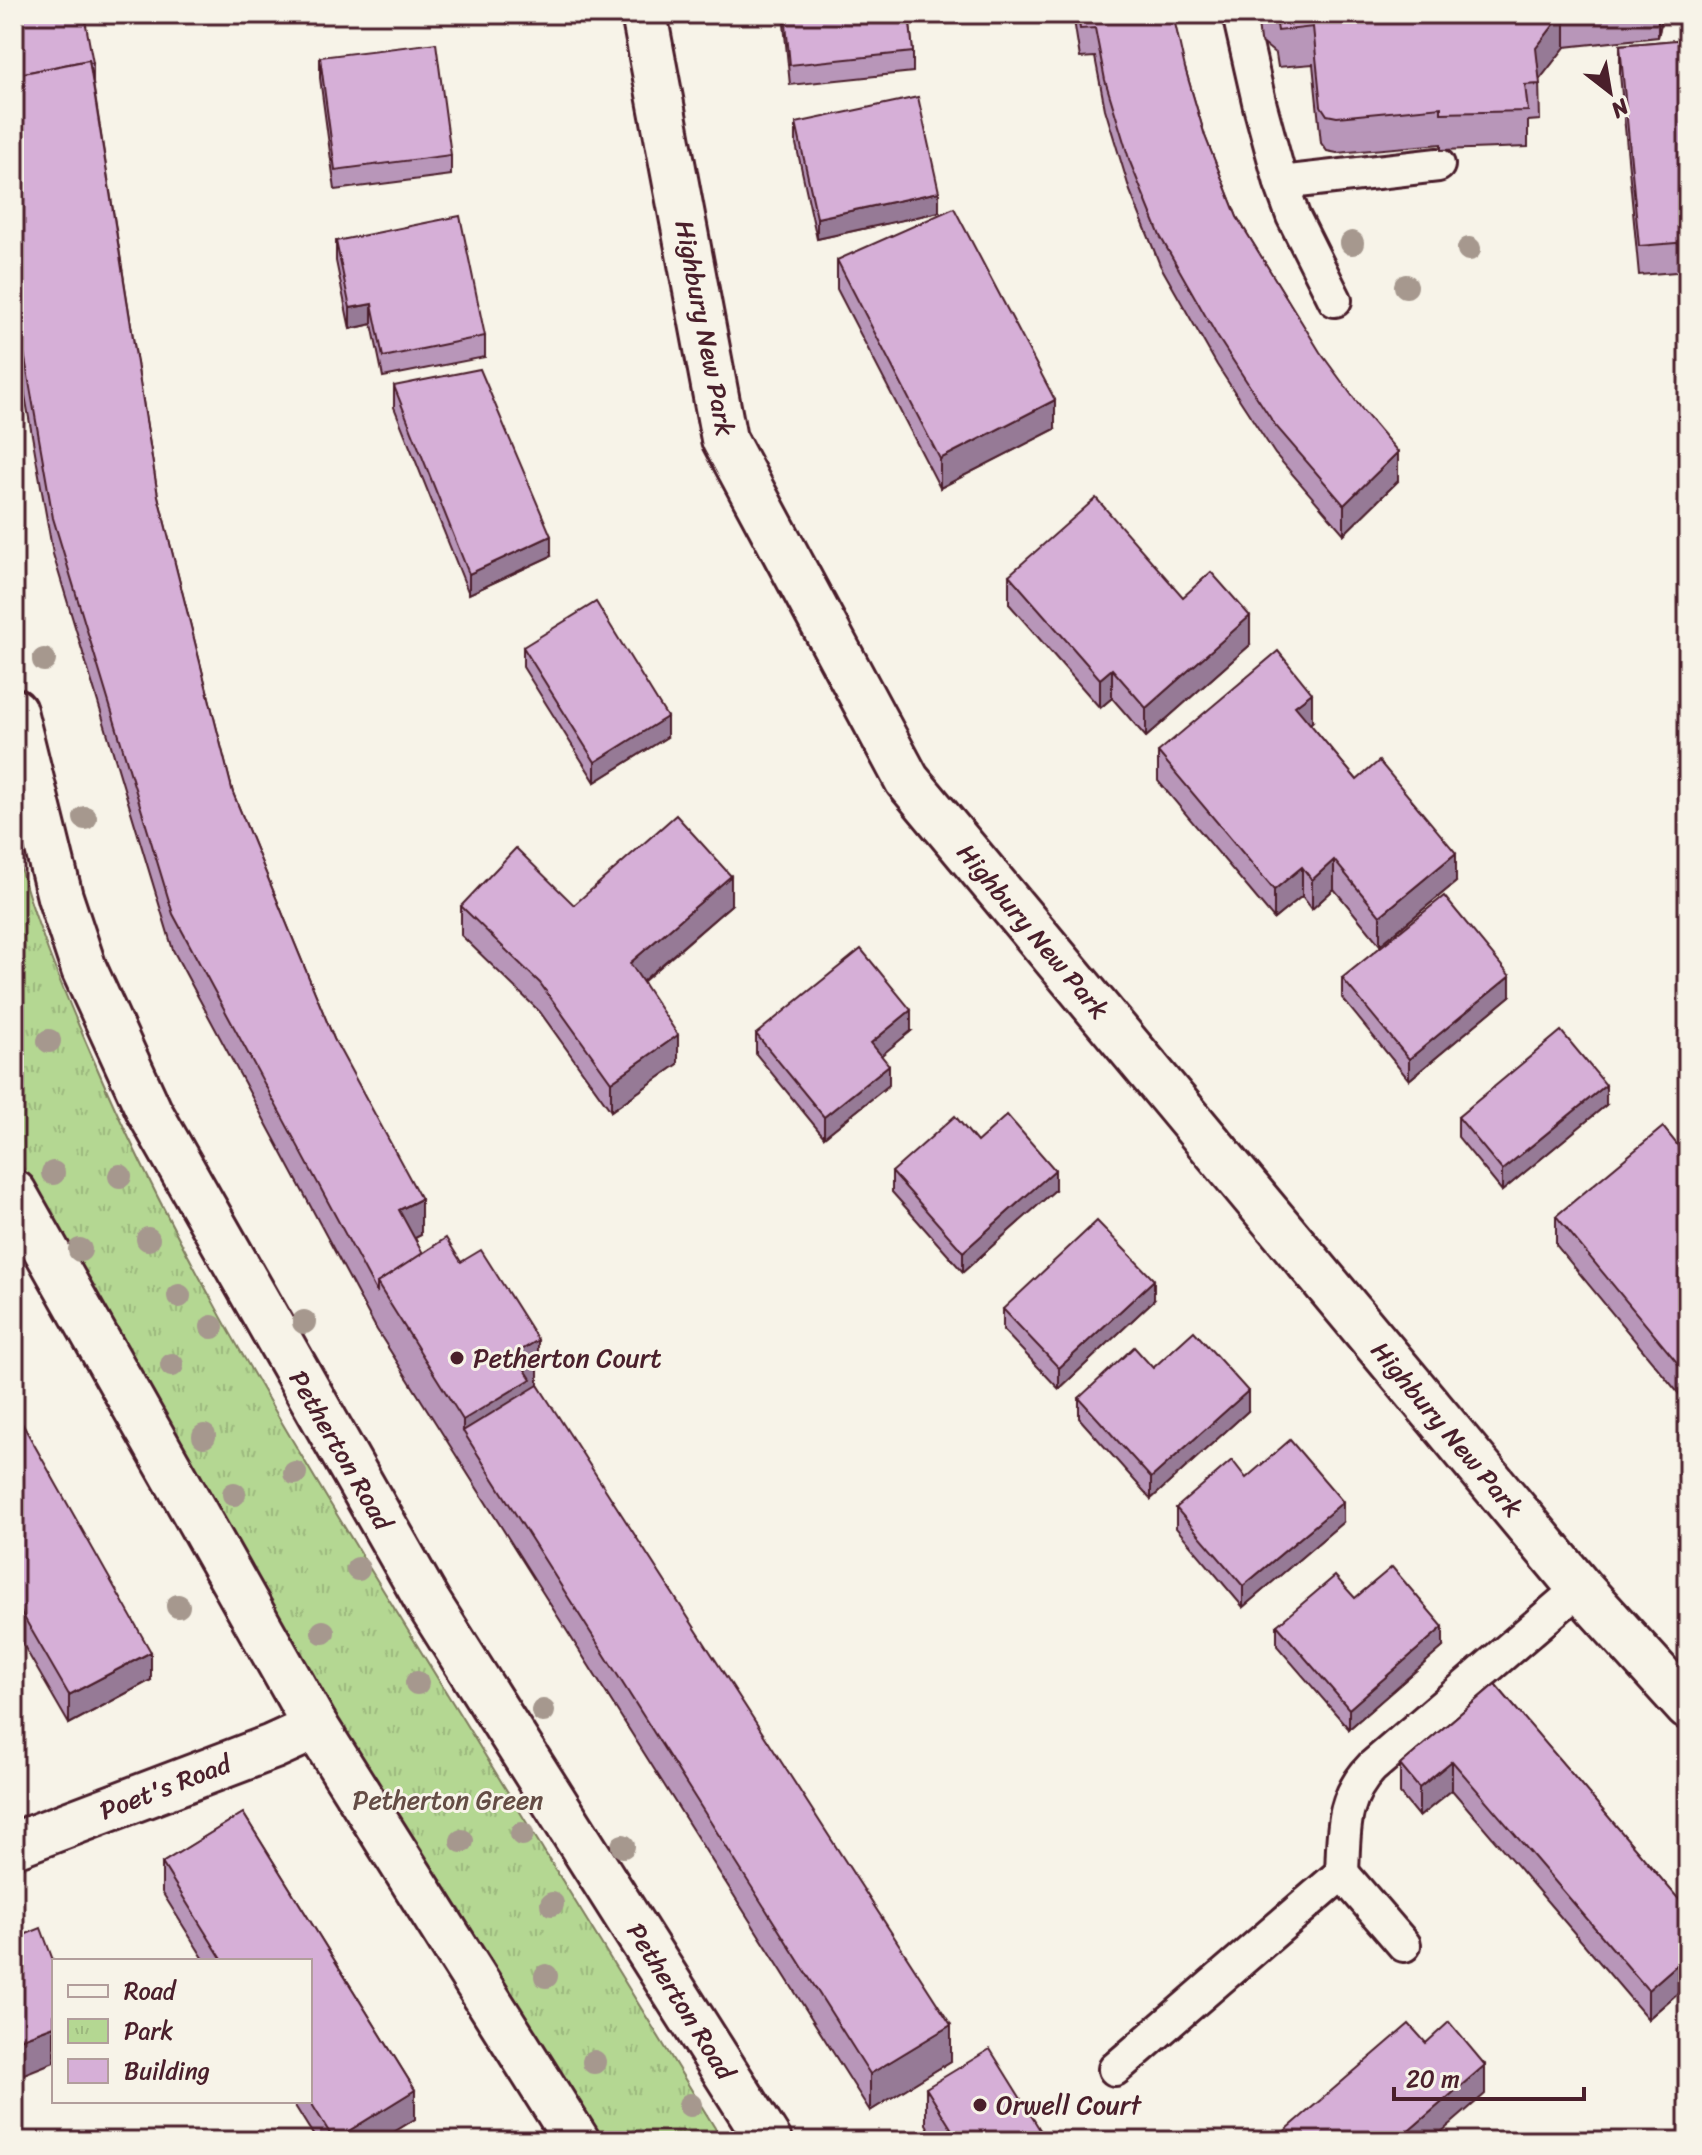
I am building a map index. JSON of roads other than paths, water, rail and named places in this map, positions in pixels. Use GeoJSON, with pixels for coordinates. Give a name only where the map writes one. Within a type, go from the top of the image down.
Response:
{"type":"FeatureCollection","features":[{"type":"Feature","properties":{"kind":"street","name":"Highbury New Park"},"geometry":{"type":"LineString","coordinates":[[644,14],[724,439],[907,780],[1580,1588],[1688,1707]]}},
{"type":"Feature","properties":{"kind":"street","name":"Petherton Road"},"geometry":{"type":"LineString","coordinates":[[14,711],[60,897],[74,940],[84,969],[149,1111],[429,1604],[769,2141]]}},
{"type":"Feature","properties":{"kind":"street"},"geometry":{"type":"LineString","coordinates":[[14,1193],[316,1727],[577,2141]]}},
{"type":"Feature","properties":{"kind":"street","name":"Poet's Road"},"geometry":{"type":"LineString","coordinates":[[14,1845],[272,1747],[316,1727]]}},
{"type":"Feature","properties":{"kind":"lane"},"geometry":{"type":"LineString","coordinates":[[1239,14],[1281,183],[1293,216],[1335,300]]}},
{"type":"Feature","properties":{"kind":"lane"},"geometry":{"type":"LineString","coordinates":[[1281,183],[1438,165]]}},
{"type":"Feature","properties":{"kind":"lane"},"geometry":{"type":"LineString","coordinates":[[1404,1945],[1342,1873],[1349,1800],[1364,1776],[1580,1588]]}},
{"type":"Feature","properties":{"kind":"lane"},"geometry":{"type":"LineString","coordinates":[[1115,2069],[1342,1873]]}},
{"type":"Feature","properties":{"kind":"place","name":"Petherton Court"},"geometry":{"type":"Point","coordinates":[457,1358]}},
{"type":"Feature","properties":{"kind":"place","name":"Orwell Court"},"geometry":{"type":"Point","coordinates":[980,2105]}},
{"type":"Feature","properties":{"kind":"park label","name":"Petherton Green"},"geometry":{"type":"Point","coordinates":[448,1800]}}]}
